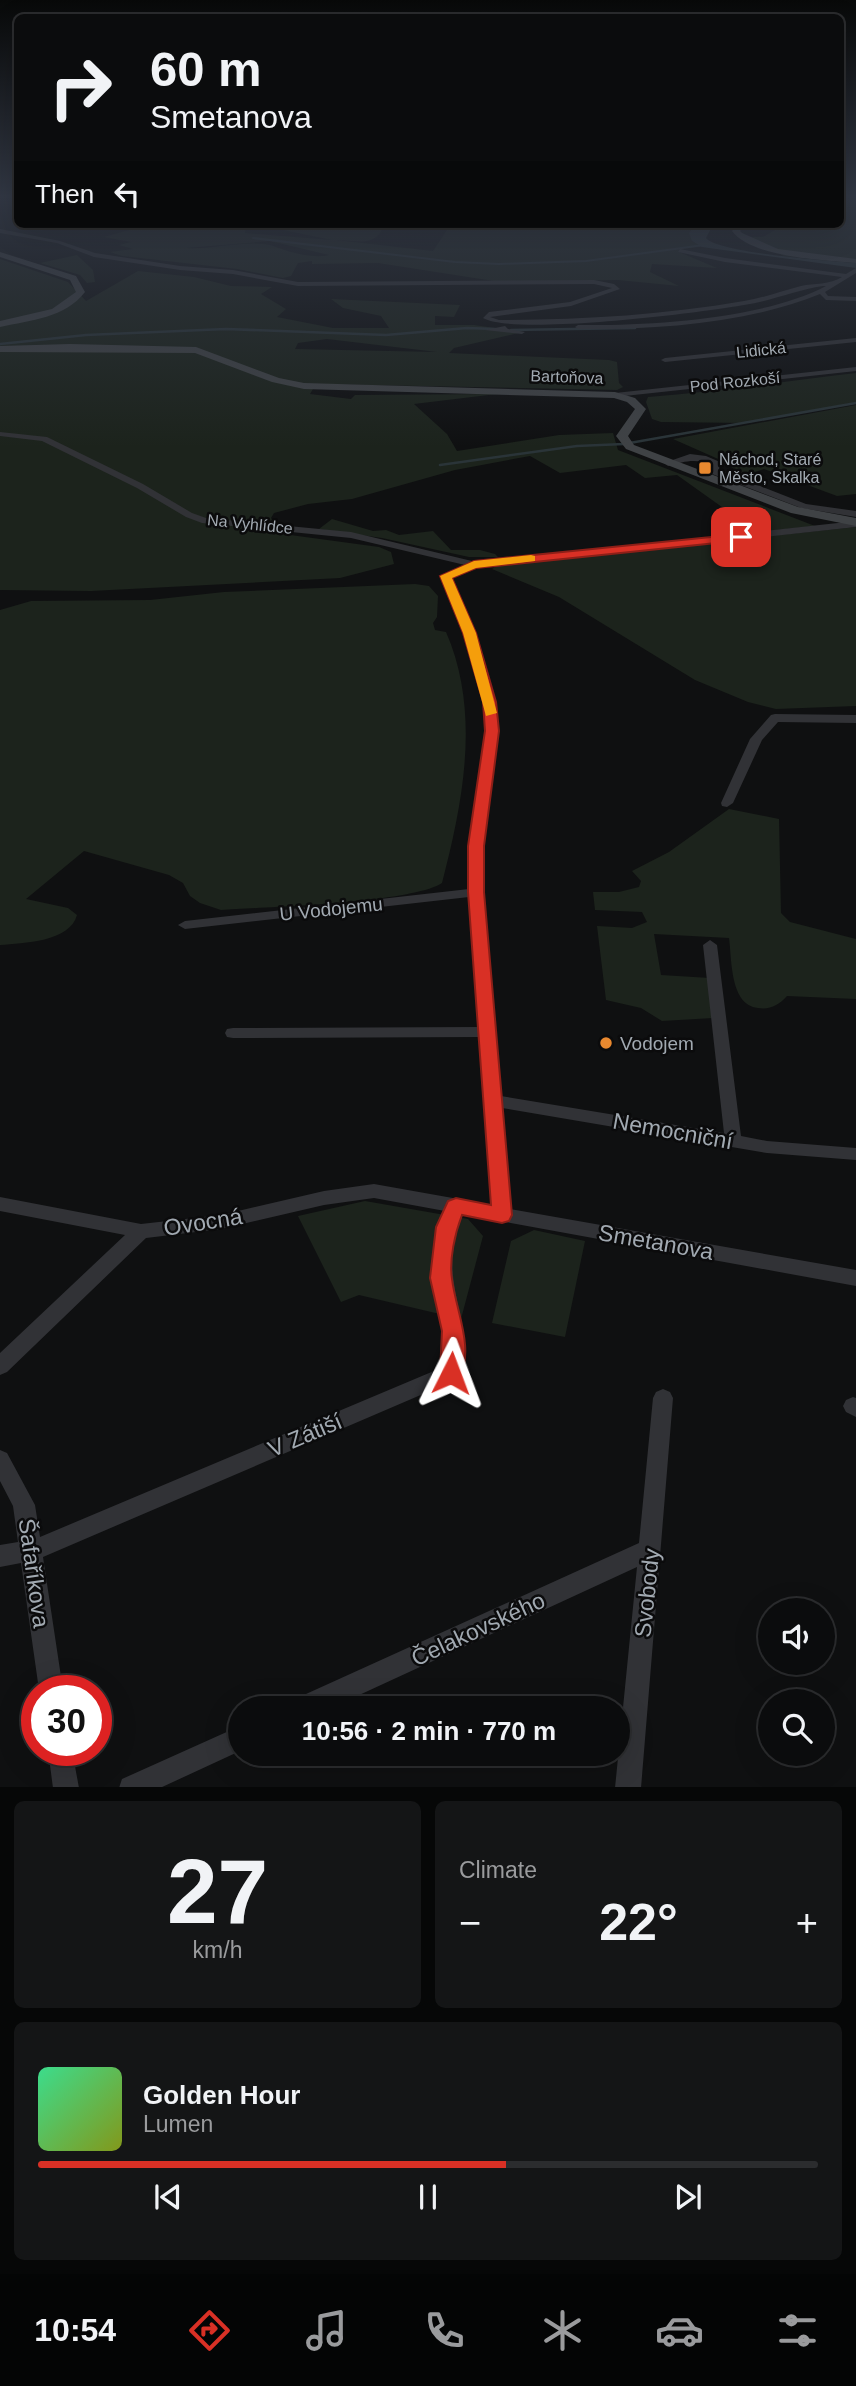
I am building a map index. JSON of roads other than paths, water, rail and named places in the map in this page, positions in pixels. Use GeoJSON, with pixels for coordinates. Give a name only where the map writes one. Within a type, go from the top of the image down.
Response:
{"type":"FeatureCollection","features":[{"type":"Feature","properties":{"kind":"street"},"geometry":{"type":"LineString","coordinates":[[0,324],[51,312],[71,303],[81,292],[74,280]]}},
{"type":"Feature","properties":{"kind":"street"},"geometry":{"type":"LineString","coordinates":[[278,280],[298,284],[594,282],[612,285],[617,289],[571,304],[489,314],[486,318],[499,323],[743,303],[811,285],[834,284]]}},
{"type":"Feature","properties":{"kind":"street"},"geometry":{"type":"LineString","coordinates":[[703,323],[784,313],[824,295],[841,280]]}},
{"type":"Feature","properties":{"kind":"street"},"geometry":{"type":"LineString","coordinates":[[522,332],[488,330],[608,328],[724,318],[788,307],[824,295],[856,299]]}},
{"type":"Feature","properties":{"kind":"street","name":"Lidická"},"geometry":{"type":"LineString","coordinates":[[665,360],[856,340]]}},
{"type":"Feature","properties":{"kind":"street","name":"Bartoňova"},"geometry":{"type":"LineString","coordinates":[[0,349],[60,346],[192,349],[281,381],[327,387],[615,395],[631,400],[641,409],[622,436],[624,442],[636,450],[668,463],[712,474],[795,510],[856,523]]}},
{"type":"Feature","properties":{"kind":"street","name":"Pod Rozkoší"},"geometry":{"type":"LineString","coordinates":[[615,395],[856,369]]}},
{"type":"Feature","properties":{"kind":"street","name":"Na Vyhlídce"},"geometry":{"type":"LineString","coordinates":[[0,434],[44,439],[141,486],[188,515],[205,521],[351,535],[474,565]]}},
{"type":"Feature","properties":{"kind":"street"},"geometry":{"type":"LineString","coordinates":[[668,463],[703,458],[717,464],[712,474],[804,506],[856,514]]}},
{"type":"Feature","properties":{"kind":"street"},"geometry":{"type":"LineString","coordinates":[[502,1215],[476,892],[476,846],[492,731],[490,702],[470,633],[446,576],[474,565],[856,523]]}},
{"type":"Feature","properties":{"kind":"street"},"geometry":{"type":"LineString","coordinates":[[727,803],[756,739],[775,718],[856,719]]}},
{"type":"Feature","properties":{"kind":"street","name":"U Vodojemu"},"geometry":{"type":"LineString","coordinates":[[185,925],[476,892]]}},
{"type":"Feature","properties":{"kind":"street"},"geometry":{"type":"LineString","coordinates":[[710,944],[733,1141]]}},
{"type":"Feature","properties":{"kind":"street"},"geometry":{"type":"LineString","coordinates":[[233,1033],[486,1032]]}},
{"type":"Feature","properties":{"kind":"street","name":"Nemocniční"},"geometry":{"type":"LineString","coordinates":[[491,1100],[733,1141],[856,1154]]}},
{"type":"Feature","properties":{"kind":"street","name":"Ovocná"},"geometry":{"type":"LineString","coordinates":[[0,1366],[141,1231],[220,1222],[324,1198],[374,1191],[456,1206]]}},
{"type":"Feature","properties":{"kind":"street"},"geometry":{"type":"LineString","coordinates":[[0,1203],[141,1231]]}},
{"type":"Feature","properties":{"kind":"street","name":"Smetanova"},"geometry":{"type":"LineString","coordinates":[[456,1206],[856,1278]]}},
{"type":"Feature","properties":{"kind":"street","name":"V Zátiší"},"geometry":{"type":"LineString","coordinates":[[0,1556],[31,1551],[451,1373],[453,1331],[441,1278],[447,1227],[456,1206]]}},
{"type":"Feature","properties":{"kind":"street","name":"Svobody"},"geometry":{"type":"LineString","coordinates":[[628,1787],[663,1398]]}},
{"type":"Feature","properties":{"kind":"street","name":"Šafaříkova"},"geometry":{"type":"LineString","coordinates":[[0,1460],[23,1505],[49,1675]]}},
{"type":"Feature","properties":{"kind":"street","name":"Čelakovského"},"geometry":{"type":"LineString","coordinates":[[330,1696],[651,1549]]}},
{"type":"Feature","properties":{"kind":"street"},"geometry":{"type":"LineString","coordinates":[[131,1787],[228,1743]]}},
{"type":"Feature","properties":{"kind":"street"},"geometry":{"type":"LineString","coordinates":[[63,1766],[66,1787]]}},
{"type":"Feature","properties":{"kind":"waterway"},"geometry":{"type":"LineString","coordinates":[[0,344],[86,335],[226,329],[386,335],[467,328],[495,329]]}},
{"type":"Feature","properties":{"kind":"waterway"},"geometry":{"type":"LineString","coordinates":[[511,330],[635,328]]}},
{"type":"Feature","properties":{"kind":"waterway"},"geometry":{"type":"LineString","coordinates":[[440,465],[577,446],[624,444],[856,403]]}},
{"type":"Feature","properties":{"kind":"place","name":"Náchod, Staré Město, Skalka"},"geometry":{"type":"Point","coordinates":[705,468]}},
{"type":"Feature","properties":{"kind":"place","name":"Vodojem"},"geometry":{"type":"Point","coordinates":[606,1043]}}]}
